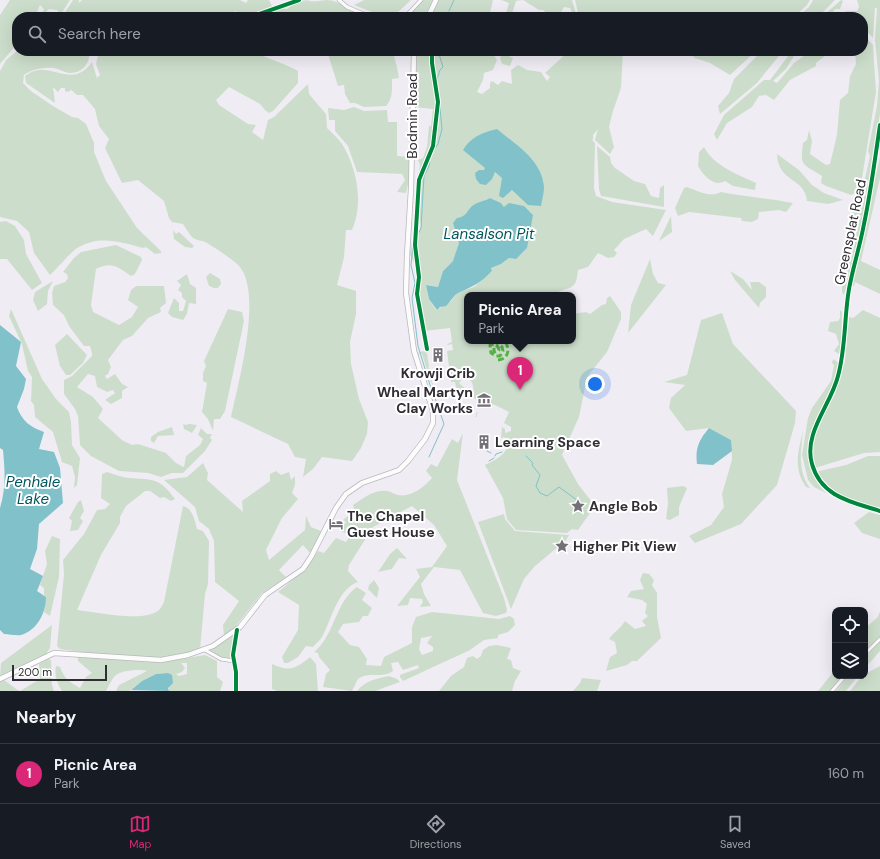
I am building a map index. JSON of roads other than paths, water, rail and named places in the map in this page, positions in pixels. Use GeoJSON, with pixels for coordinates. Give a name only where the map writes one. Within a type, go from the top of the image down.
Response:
{"type":"FeatureCollection","features":[{"type":"Feature","properties":{"kind":"main road"},"geometry":{"type":"LineString","coordinates":[[430,12],[436,0]]}},
{"type":"Feature","properties":{"kind":"main road","name":"Bodmin Road"},"geometry":{"type":"LineString","coordinates":[[0,679],[54,653],[156,660],[173,659],[205,650],[218,644],[237,630],[265,595],[296,575],[305,566],[344,496],[362,482],[392,474],[402,468],[418,450],[433,423],[432,407],[418,366],[412,340],[406,292],[412,189],[414,56]]}},
{"type":"Feature","properties":{"kind":"street"},"geometry":{"type":"LineString","coordinates":[[339,0],[347,7],[359,12]]}},
{"type":"Feature","properties":{"kind":"street"},"geometry":{"type":"LineString","coordinates":[[410,12],[421,0]]}},
{"type":"Feature","properties":{"kind":"street","name":"Greensplat Road"},"geometry":{"type":"LineString","coordinates":[[880,125],[867,209],[849,290],[846,337],[841,366],[836,385],[813,436],[809,453],[814,473],[832,494],[842,500],[880,511]]}},
{"type":"Feature","properties":{"kind":"street"},"geometry":{"type":"LineString","coordinates":[[236,691],[236,672],[233,652],[237,630]]}},
{"type":"Feature","properties":{"kind":"street"},"geometry":{"type":"LineString","coordinates":[[868,651],[880,639]]}},
{"type":"Feature","properties":{"kind":"street"},"geometry":{"type":"LineString","coordinates":[[205,650],[221,659],[234,661]]}},
{"type":"Feature","properties":{"kind":"street"},"geometry":{"type":"LineString","coordinates":[[832,691],[842,679]]}},
{"type":"Feature","properties":{"kind":"water"},"geometry":{"type":"Polygon","coordinates":[[[497,129],[520,147],[538,169],[542,177],[544,187],[541,206],[528,205],[512,190],[503,198],[499,196],[502,178],[495,172],[492,179],[486,185],[480,184],[476,179],[475,173],[479,170],[484,170],[485,168],[463,150],[473,138],[497,129]]]}},
{"type":"Feature","properties":{"kind":"water","name":"Lansalson Pit"},"geometry":{"type":"Polygon","coordinates":[[[490,198],[501,203],[504,207],[509,203],[524,206],[533,215],[527,248],[516,259],[509,258],[501,264],[491,268],[492,271],[481,281],[456,294],[446,306],[440,307],[437,310],[429,299],[426,285],[438,287],[443,271],[453,261],[459,243],[453,223],[457,218],[464,215],[472,206],[490,198]]]}},
{"type":"Feature","properties":{"kind":"water","name":"Penhale Lake"},"geometry":{"type":"Polygon","coordinates":[[[0,325],[21,342],[16,366],[26,379],[17,407],[21,416],[27,423],[44,432],[39,449],[54,452],[60,468],[63,503],[39,524],[37,549],[30,569],[43,576],[37,591],[46,597],[46,603],[40,620],[27,633],[21,635],[4,634],[0,630],[0,508],[5,472],[3,450],[0,448],[0,325]]]}},
{"type":"Feature","properties":{"kind":"water"},"geometry":{"type":"Polygon","coordinates":[[[709,428],[731,440],[732,451],[713,465],[697,464],[698,444],[709,428]]]}},
{"type":"Feature","properties":{"kind":"water"},"geometry":{"type":"Polygon","coordinates":[[[168,673],[172,675],[173,683],[168,688],[169,691],[131,690],[142,681],[156,674],[168,673]]]}},
{"type":"Feature","properties":{"kind":"waterway"},"geometry":{"type":"LineString","coordinates":[[449,11],[454,0]]}},
{"type":"Feature","properties":{"kind":"waterway"},"geometry":{"type":"LineString","coordinates":[[431,388],[418,346],[412,298],[415,283],[411,265],[413,245],[421,228],[424,176],[429,166],[430,156],[438,144],[442,129],[437,79],[440,70],[443,67],[440,56]]}},
{"type":"Feature","properties":{"kind":"waterway"},"geometry":{"type":"LineString","coordinates":[[429,457],[444,424],[433,392]]}},
{"type":"Feature","properties":{"kind":"waterway"},"geometry":{"type":"LineString","coordinates":[[487,451],[491,453]]}},
{"type":"Feature","properties":{"kind":"waterway"},"geometry":{"type":"LineString","coordinates":[[495,456],[496,454],[502,452]]}},
{"type":"Feature","properties":{"kind":"waterway"},"geometry":{"type":"LineString","coordinates":[[526,456],[533,463],[532,465],[540,475],[536,486],[540,493],[547,496],[559,487],[581,503]]}},
{"type":"Feature","properties":{"kind":"waterway"},"geometry":{"type":"LineString","coordinates":[[489,461],[494,458]]}},
{"type":"Feature","properties":{"kind":"railway"},"geometry":{"type":"LineString","coordinates":[[476,417],[478,409]]}},
{"type":"Feature","properties":{"kind":"place","name":"Krowji Crib"},"geometry":{"type":"Point","coordinates":[438,355]}},
{"type":"Feature","properties":{"kind":"place","name":"Picnic Area"},"geometry":{"type":"Point","coordinates":[520,390]}},
{"type":"Feature","properties":{"kind":"place","name":"Wheal Martyn Clay Works"},"geometry":{"type":"Point","coordinates":[484,400]}},
{"type":"Feature","properties":{"kind":"place","name":"Learning Space"},"geometry":{"type":"Point","coordinates":[484,442]}},
{"type":"Feature","properties":{"kind":"place","name":"Angle Bob"},"geometry":{"type":"Point","coordinates":[578,506]}},
{"type":"Feature","properties":{"kind":"place","name":"The Chapel Guest House"},"geometry":{"type":"Point","coordinates":[336,524]}},
{"type":"Feature","properties":{"kind":"place","name":"Higher Pit View"},"geometry":{"type":"Point","coordinates":[562,546]}}]}
